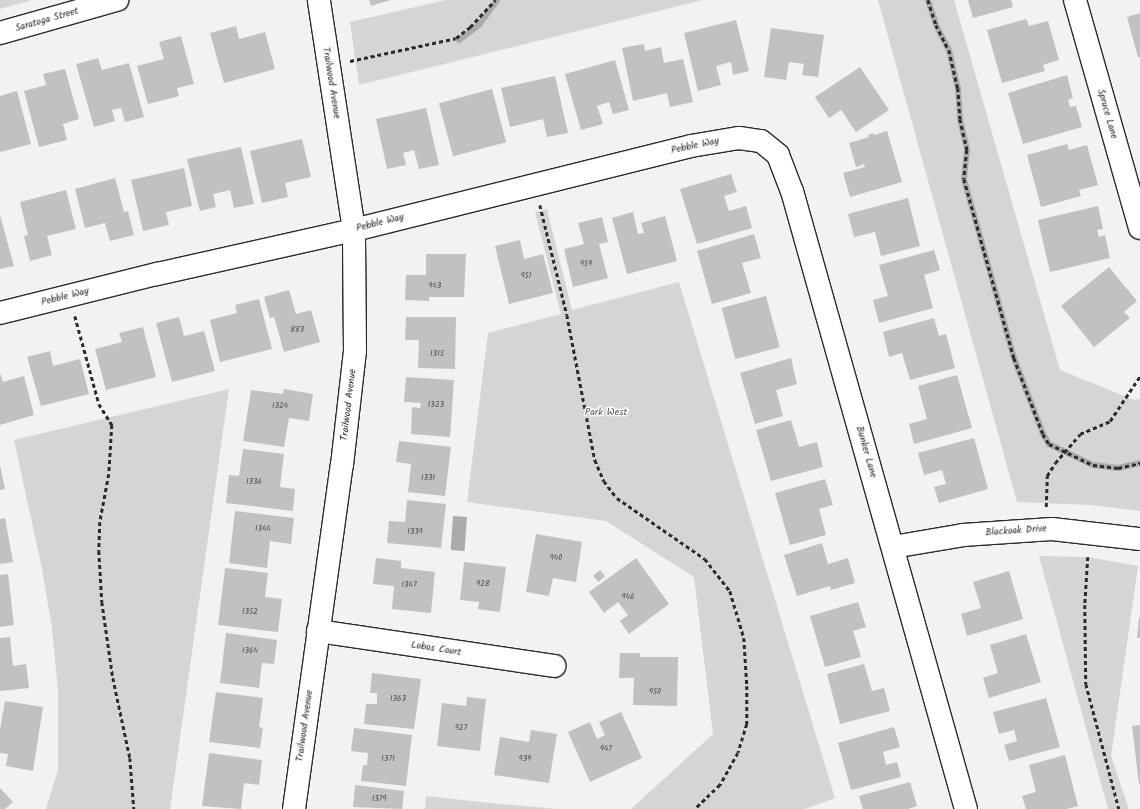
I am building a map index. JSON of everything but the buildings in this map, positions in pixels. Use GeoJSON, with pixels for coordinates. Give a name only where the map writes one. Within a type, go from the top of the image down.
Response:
{"type":"FeatureCollection","features":[{"type":"Feature","properties":{"kind":"street","name":"Saratoga Street"},"geometry":{"type":"LineString","coordinates":[[0,34],[117,0]]}},
{"type":"Feature","properties":{"kind":"street","name":"Trailwood Avenue"},"geometry":{"type":"LineString","coordinates":[[294,809],[355,352],[354,230],[319,0]]}},
{"type":"Feature","properties":{"kind":"street","name":"Spruce Lane"},"geometry":{"type":"LineString","coordinates":[[1075,0],[1140,228]]}},
{"type":"Feature","properties":{"kind":"street","name":"Pebble Way"},"geometry":{"type":"LineString","coordinates":[[0,313],[354,230],[691,146],[739,138],[761,141]]}},
{"type":"Feature","properties":{"kind":"street","name":"Bunker Lane"},"geometry":{"type":"LineString","coordinates":[[761,141],[778,155],[792,191],[966,809]]}},
{"type":"Feature","properties":{"kind":"street","name":"Blackoak Drive"},"geometry":{"type":"LineString","coordinates":[[893,547],[962,535],[1042,529],[1140,539]]}},
{"type":"Feature","properties":{"kind":"street","name":"Lobos Court"},"geometry":{"type":"LineString","coordinates":[[318,631],[554,666]]}},
{"type":"Feature","properties":{"kind":"path"},"geometry":{"type":"LineString","coordinates":[[328,66],[456,38],[470,27],[494,0]]}},
{"type":"Feature","properties":{"kind":"path"},"geometry":{"type":"LineString","coordinates":[[928,0],[936,26],[949,50],[954,73],[967,150],[964,179],[1014,358],[1043,434],[1049,444],[1065,454],[1093,465],[1118,468],[1140,463]]}},
{"type":"Feature","properties":{"kind":"path"},"geometry":{"type":"LineString","coordinates":[[535,185],[568,315],[595,460],[604,481],[617,498],[705,559],[730,591],[744,638],[747,686],[746,724],[738,753],[720,785],[695,809]]}},
{"type":"Feature","properties":{"kind":"path"},"geometry":{"type":"LineString","coordinates":[[69,296],[99,404],[112,425],[109,474],[100,522],[99,551],[102,602],[113,678],[130,758],[134,809]]}},
{"type":"Feature","properties":{"kind":"path"},"geometry":{"type":"LineString","coordinates":[[1042,529],[1047,476],[1065,454],[1069,445],[1080,434],[1110,421],[1140,376]]}},
{"type":"Feature","properties":{"kind":"path"},"geometry":{"type":"LineString","coordinates":[[1088,557],[1085,605],[1086,684],[1091,710],[1119,809]]}},
{"type":"Feature","properties":{"kind":"green space"},"geometry":{"type":"Polygon","coordinates":[[[0,0],[32,0],[0,9],[0,0]]]}},
{"type":"Feature","properties":{"kind":"green space"},"geometry":{"type":"Polygon","coordinates":[[[446,0],[703,0],[359,85],[350,22],[446,0]]]}},
{"type":"Feature","properties":{"kind":"green space"},"geometry":{"type":"Polygon","coordinates":[[[878,0],[954,0],[1060,370],[1134,400],[1140,399],[1140,511],[1090,505],[1017,502],[878,0]]]}},
{"type":"Feature","properties":{"kind":"green space","name":"Park West"},"geometry":{"type":"Polygon","coordinates":[[[547,209],[572,310],[679,282],[835,798],[805,809],[631,809],[713,734],[694,577],[606,521],[467,502],[488,333],[561,314],[535,212],[547,209]]]}},
{"type":"Feature","properties":{"kind":"green space"},"geometry":{"type":"Polygon","coordinates":[[[229,389],[170,809],[46,809],[58,770],[58,691],[52,628],[41,564],[14,440],[229,389]]]}},
{"type":"Feature","properties":{"kind":"green space"},"geometry":{"type":"Polygon","coordinates":[[[1039,556],[1088,557],[1138,566],[1111,756],[1129,809],[1108,809],[1039,556]]]}},
{"type":"Feature","properties":{"kind":"green space"},"geometry":{"type":"Polygon","coordinates":[[[426,796],[490,803],[557,809],[425,809],[426,796]]]}},
{"type":"Feature","properties":{"kind":"shaded area"},"geometry":{"type":"Polygon","coordinates":[[[453,516],[467,517],[465,551],[451,550],[453,516]]]}},
{"type":"Feature","properties":{"kind":"waterway"},"geometry":{"type":"LineString","coordinates":[[459,40],[479,25],[497,0]]}},
{"type":"Feature","properties":{"kind":"waterway"},"geometry":{"type":"LineString","coordinates":[[928,0],[936,25],[949,50],[958,88],[960,119],[967,150],[964,179],[1014,358],[1043,434],[1049,444],[1093,465],[1118,468],[1140,463]]}}]}
